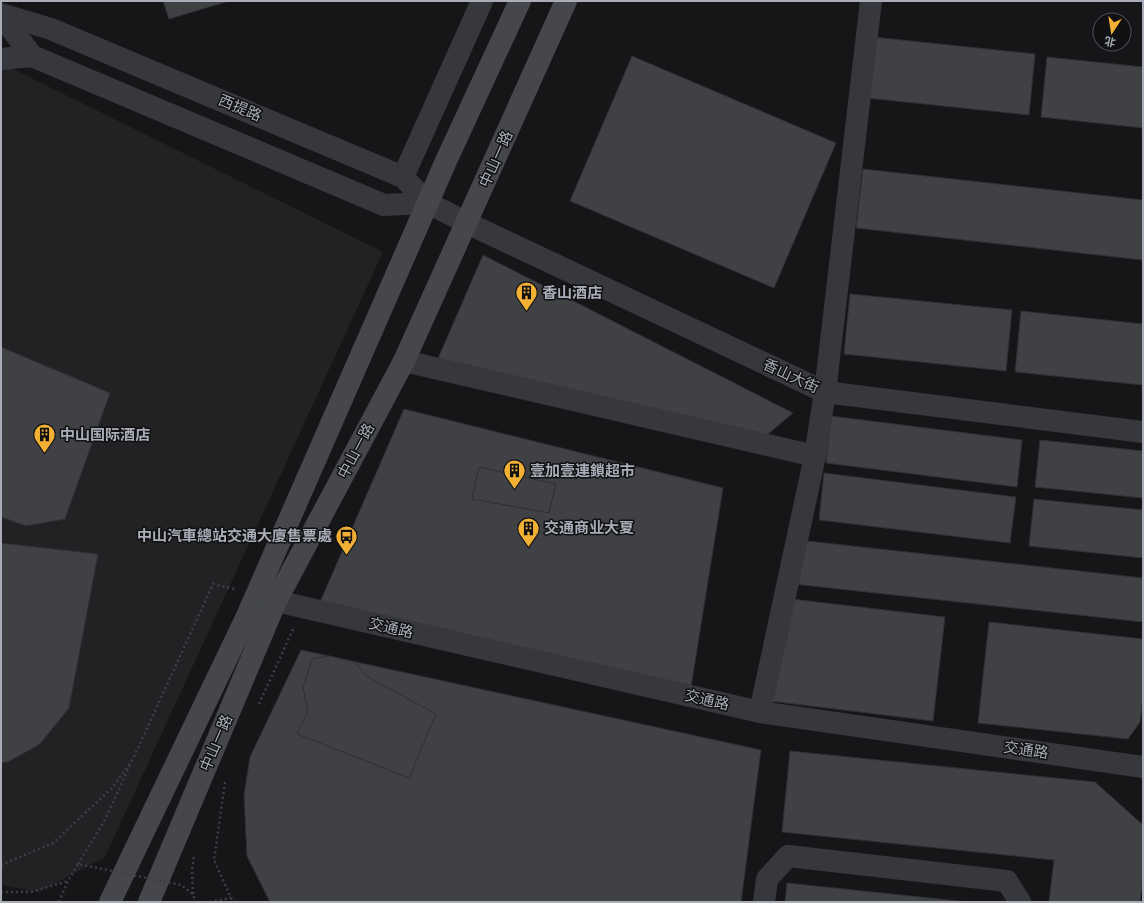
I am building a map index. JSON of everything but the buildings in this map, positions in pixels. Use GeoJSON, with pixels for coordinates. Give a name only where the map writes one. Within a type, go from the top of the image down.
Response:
{"type":"FeatureCollection","features":[{"type":"Feature","properties":{"kind":"main road","name":"中山一路"},"geometry":{"type":"LineString","coordinates":[[149,902],[267,597],[428,203],[520,1]]}},
{"type":"Feature","properties":{"kind":"main road","name":"中山一路"},"geometry":{"type":"LineString","coordinates":[[110,902],[267,597],[404,361],[467,224],[566,1]]}},
{"type":"Feature","properties":{"kind":"street"},"geometry":{"type":"LineString","coordinates":[[12,1],[1,15],[32,56]]}},
{"type":"Feature","properties":{"kind":"street"},"geometry":{"type":"LineString","coordinates":[[403,177],[482,1]]}},
{"type":"Feature","properties":{"kind":"street"},"geometry":{"type":"LineString","coordinates":[[760,712],[815,456],[825,392],[871,1]]}},
{"type":"Feature","properties":{"kind":"street","name":"西提路"},"geometry":{"type":"LineString","coordinates":[[1,15],[51,29],[403,177],[428,203],[467,224]]}},
{"type":"Feature","properties":{"kind":"street"},"geometry":{"type":"LineString","coordinates":[[1,59],[32,56],[384,205],[428,203]]}},
{"type":"Feature","properties":{"kind":"street","name":"香山大街"},"geometry":{"type":"LineString","coordinates":[[467,224],[825,392],[1143,432]]}},
{"type":"Feature","properties":{"kind":"street"},"geometry":{"type":"LineString","coordinates":[[404,361],[815,456]]}},
{"type":"Feature","properties":{"kind":"street","name":"交通路"},"geometry":{"type":"LineString","coordinates":[[267,597],[303,608],[760,712],[1143,767]]}},
{"type":"Feature","properties":{"kind":"street"},"geometry":{"type":"LineString","coordinates":[[764,902],[767,879],[788,856],[1007,881],[1020,902]]}},
{"type":"Feature","properties":{"kind":"path"},"geometry":{"type":"LineString","coordinates":[[59,902],[68,881],[106,818],[213,584],[267,597]]}},
{"type":"Feature","properties":{"kind":"path"},"geometry":{"type":"LineString","coordinates":[[258,706],[303,608]]}},
{"type":"Feature","properties":{"kind":"path"},"geometry":{"type":"LineString","coordinates":[[1,865],[53,843],[112,788],[133,759]]}},
{"type":"Feature","properties":{"kind":"path"},"geometry":{"type":"LineString","coordinates":[[226,776],[214,860],[230,898],[235,902]]}},
{"type":"Feature","properties":{"kind":"path"},"geometry":{"type":"LineString","coordinates":[[78,864],[136,874],[181,885],[192,894],[194,902]]}},
{"type":"Feature","properties":{"kind":"path"},"geometry":{"type":"LineString","coordinates":[[1,892],[31,892],[68,881]]}},
{"type":"Feature","properties":{"kind":"path"},"geometry":{"type":"LineString","coordinates":[[210,902],[230,898]]}},
{"type":"Feature","properties":{"kind":"shaded area"},"geometry":{"type":"Polygon","coordinates":[[[1,63],[383,252],[105,857],[39,892],[1,885],[1,63]]]}},
{"type":"Feature","properties":{"kind":"place","name":"香山酒店"},"geometry":{"type":"Point","coordinates":[527,312]}},
{"type":"Feature","properties":{"kind":"place","name":"中山国际酒店"},"geometry":{"type":"Point","coordinates":[44,454]}},
{"type":"Feature","properties":{"kind":"place","name":"壹加壹連鎖超市"},"geometry":{"type":"Point","coordinates":[514,490]}},
{"type":"Feature","properties":{"kind":"place","name":"交通商业大夏"},"geometry":{"type":"Point","coordinates":[528,548]}},
{"type":"Feature","properties":{"kind":"place","name":"中山汽車總站交通大廈售票處"},"geometry":{"type":"Point","coordinates":[347,556]}}]}
